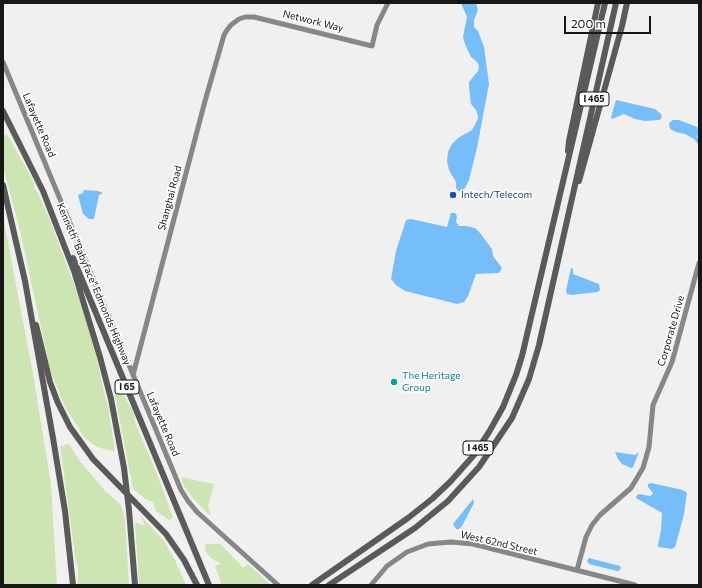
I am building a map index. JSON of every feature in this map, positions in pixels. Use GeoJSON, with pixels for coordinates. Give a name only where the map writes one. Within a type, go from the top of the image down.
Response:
{"type":"FeatureCollection","features":[{"type":"Feature","properties":{"kind":"highway"},"geometry":{"type":"LineString","coordinates":[[567,160],[569,141],[597,3]]}},
{"type":"Feature","properties":{"kind":"highway","name":"I 465"},"geometry":{"type":"LineString","coordinates":[[312,585],[398,525],[432,499],[468,462],[489,432],[510,392],[522,356],[567,160],[573,142],[606,3]]}},
{"type":"Feature","properties":{"kind":"highway","name":"I 465"},"geometry":{"type":"LineString","coordinates":[[329,585],[411,531],[448,501],[479,467],[512,418],[525,390],[534,364],[616,3]]}},
{"type":"Feature","properties":{"kind":"highway"},"geometry":{"type":"LineString","coordinates":[[573,195],[582,172],[627,3]]}},
{"type":"Feature","properties":{"kind":"highway"},"geometry":{"type":"LineString","coordinates":[[622,26],[631,3]]}},
{"type":"Feature","properties":{"kind":"highway","name":"I 65"},"geometry":{"type":"LineString","coordinates":[[3,111],[43,191]]}},
{"type":"Feature","properties":{"kind":"highway"},"geometry":{"type":"LineString","coordinates":[[3,185],[48,375],[58,403],[81,445],[160,528],[184,560],[197,585]]}},
{"type":"Feature","properties":{"kind":"highway"},"geometry":{"type":"LineString","coordinates":[[43,191],[80,289],[111,399],[127,488],[135,585]]}},
{"type":"Feature","properties":{"kind":"highway","name":"Kenneth \"Babyface\" Edmonds Highway"},"geometry":{"type":"LineString","coordinates":[[43,191],[82,279],[209,585]]}},
{"type":"Feature","properties":{"kind":"highway"},"geometry":{"type":"LineString","coordinates":[[25,281],[60,479],[73,585]]}},
{"type":"Feature","properties":{"kind":"street","name":"Network Way"},"geometry":{"type":"LineString","coordinates":[[228,28],[234,22],[242,18],[254,17],[372,46],[377,25],[388,3]]}},
{"type":"Feature","properties":{"kind":"street","name":"Shanghai Road"},"geometry":{"type":"LineString","coordinates":[[133,375],[207,94],[224,35],[228,28]]}},
{"type":"Feature","properties":{"kind":"street","name":"Lafayette Road"},"geometry":{"type":"LineString","coordinates":[[3,62],[172,470],[185,497],[196,511],[278,585]]}},
{"type":"Feature","properties":{"kind":"street","name":"Corporate Drive"},"geometry":{"type":"LineString","coordinates":[[577,570],[586,537],[592,525],[600,515],[631,488],[643,468],[649,447],[653,405],[672,362],[699,263]]}},
{"type":"Feature","properties":{"kind":"street","name":"West 62nd Street"},"geometry":{"type":"LineString","coordinates":[[371,585],[387,566],[405,554],[426,545],[445,542],[469,543],[635,585]]}},
{"type":"Feature","properties":{"kind":"green space"},"geometry":{"type":"Polygon","coordinates":[[[3,134],[8,136],[34,182],[34,189],[37,191],[49,218],[83,308],[95,349],[108,406],[115,451],[106,450],[94,445],[84,437],[64,405],[50,369],[21,235],[3,166],[3,134]]]}},
{"type":"Feature","properties":{"kind":"green space"},"geometry":{"type":"Polygon","coordinates":[[[3,216],[33,374],[51,484],[57,585],[3,585],[3,216]]]}},
{"type":"Feature","properties":{"kind":"green space"},"geometry":{"type":"Polygon","coordinates":[[[120,388],[134,414],[135,423],[158,476],[173,518],[169,520],[156,511],[153,502],[144,498],[133,489],[114,390],[120,388]]]}},
{"type":"Feature","properties":{"kind":"green space"},"geometry":{"type":"Polygon","coordinates":[[[69,444],[80,461],[105,491],[119,503],[122,508],[125,520],[129,585],[78,585],[78,568],[60,446],[69,444]]]}},
{"type":"Feature","properties":{"kind":"green space"},"geometry":{"type":"Polygon","coordinates":[[[181,477],[214,484],[208,506],[211,514],[209,515],[192,497],[184,486],[181,477]]]}},
{"type":"Feature","properties":{"kind":"green space"},"geometry":{"type":"Polygon","coordinates":[[[140,515],[164,541],[176,562],[186,585],[139,585],[135,522],[145,526],[140,515]]]}},
{"type":"Feature","properties":{"kind":"green space"},"geometry":{"type":"Polygon","coordinates":[[[205,544],[221,544],[243,568],[248,564],[271,585],[222,585],[215,566],[221,564],[211,558],[206,552],[205,544]]]}},
{"type":"Feature","properties":{"kind":"water"},"geometry":{"type":"Polygon","coordinates":[[[461,3],[476,3],[478,10],[474,20],[474,27],[478,31],[484,47],[489,84],[477,148],[469,180],[462,191],[458,191],[456,188],[456,182],[449,170],[447,161],[448,152],[452,144],[458,138],[472,130],[478,119],[476,110],[471,104],[469,82],[478,71],[479,66],[471,57],[463,37],[467,17],[461,3]]]}},
{"type":"Feature","properties":{"kind":"water"},"geometry":{"type":"Polygon","coordinates":[[[616,100],[655,109],[661,114],[662,117],[660,120],[645,121],[635,119],[624,114],[612,119],[611,117],[616,100]]]}},
{"type":"Feature","properties":{"kind":"water"},"geometry":{"type":"Polygon","coordinates":[[[673,120],[679,120],[697,127],[699,132],[697,137],[699,140],[699,145],[694,139],[685,134],[670,129],[669,123],[673,120]]]}},
{"type":"Feature","properties":{"kind":"water"},"geometry":{"type":"Polygon","coordinates":[[[84,190],[103,193],[99,195],[94,219],[89,219],[83,214],[78,195],[83,193],[84,190]]]}},
{"type":"Feature","properties":{"kind":"water"},"geometry":{"type":"Polygon","coordinates":[[[451,213],[455,213],[457,216],[456,222],[459,226],[475,228],[480,233],[492,249],[493,256],[502,268],[499,273],[476,274],[468,296],[464,302],[457,304],[405,291],[396,285],[391,279],[396,251],[406,220],[411,219],[447,227],[451,213]]]}},
{"type":"Feature","properties":{"kind":"water"},"geometry":{"type":"Polygon","coordinates":[[[571,268],[573,269],[573,274],[599,284],[600,290],[598,292],[572,295],[567,294],[566,291],[571,268]]]}},
{"type":"Feature","properties":{"kind":"water"},"geometry":{"type":"Polygon","coordinates":[[[615,452],[635,455],[639,452],[633,467],[631,468],[622,464],[615,452]]]}},
{"type":"Feature","properties":{"kind":"water"},"geometry":{"type":"Polygon","coordinates":[[[651,483],[683,490],[687,493],[679,533],[675,547],[672,549],[658,547],[662,513],[636,498],[637,495],[640,494],[649,496],[652,495],[653,493],[648,487],[648,484],[651,483]]]}},
{"type":"Feature","properties":{"kind":"water"},"geometry":{"type":"Polygon","coordinates":[[[473,499],[474,503],[462,526],[459,529],[456,529],[453,524],[473,499]]]}},
{"type":"Feature","properties":{"kind":"water"},"geometry":{"type":"Polygon","coordinates":[[[589,558],[620,566],[621,568],[617,571],[589,564],[587,561],[589,558]]]}},
{"type":"Feature","properties":{"kind":"place","name":"Intech/Telecom"},"geometry":{"type":"Point","coordinates":[453,195]}},
{"type":"Feature","properties":{"kind":"place","name":"The Heritage Group"},"geometry":{"type":"Point","coordinates":[394,382]}}]}
